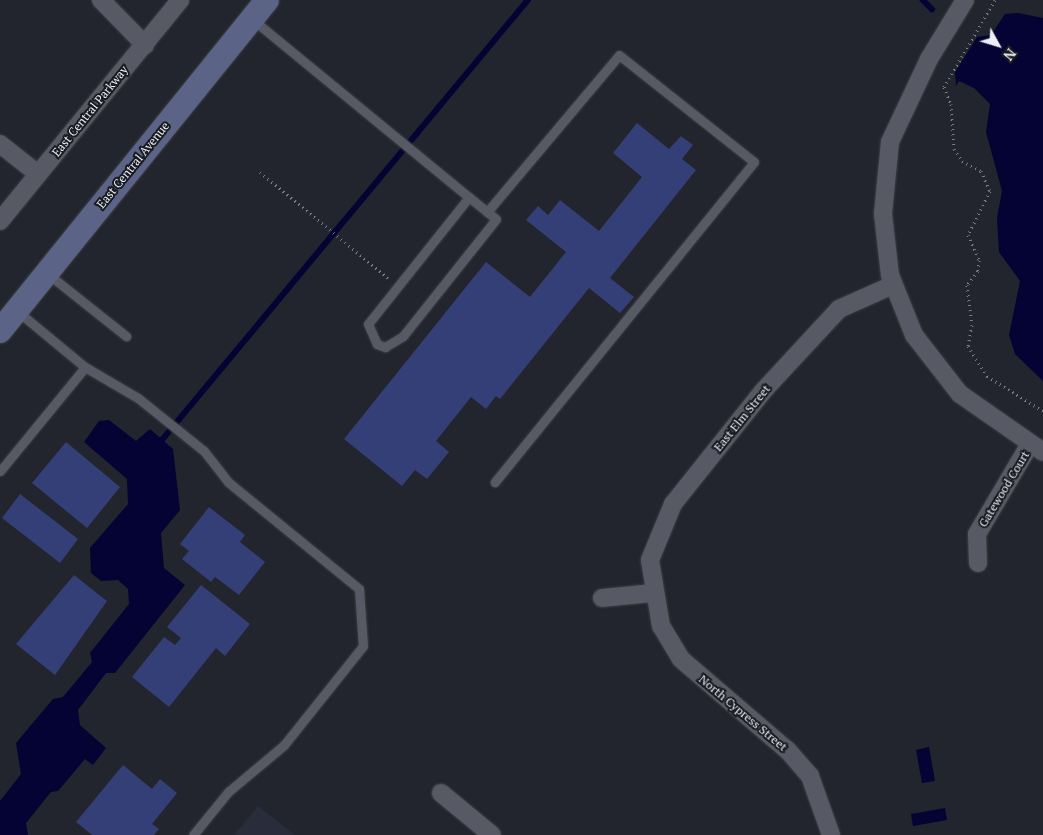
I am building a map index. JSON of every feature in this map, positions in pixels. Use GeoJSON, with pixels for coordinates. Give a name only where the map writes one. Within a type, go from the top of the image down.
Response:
{"type":"FeatureCollection","features":[{"type":"Feature","properties":{"kind":"main road","name":"East Central Avenue"},"geometry":{"type":"LineString","coordinates":[[0,331],[267,0]]}},
{"type":"Feature","properties":{"kind":"street"},"geometry":{"type":"LineString","coordinates":[[101,0],[145,45]]}},
{"type":"Feature","properties":{"kind":"street","name":"East Central Parkway"},"geometry":{"type":"LineString","coordinates":[[0,221],[180,0]]}},
{"type":"Feature","properties":{"kind":"street"},"geometry":{"type":"LineString","coordinates":[[965,0],[929,59],[890,142],[883,214],[893,284],[914,335],[960,394],[1037,448]]}},
{"type":"Feature","properties":{"kind":"street"},"geometry":{"type":"LineString","coordinates":[[0,144],[38,174]]}},
{"type":"Feature","properties":{"kind":"street","name":"East Elm Street"},"geometry":{"type":"LineString","coordinates":[[653,593],[650,560],[673,504],[764,390],[839,309],[893,284]]}},
{"type":"Feature","properties":{"kind":"street","name":"Gatewood Court"},"geometry":{"type":"LineString","coordinates":[[978,563],[977,534],[1037,448]]}},
{"type":"Feature","properties":{"kind":"street"},"geometry":{"type":"LineString","coordinates":[[602,598],[653,593]]}},
{"type":"Feature","properties":{"kind":"street","name":"North Cypress Street"},"geometry":{"type":"LineString","coordinates":[[653,593],[661,626],[681,659],[787,750],[810,776],[831,835]]}},
{"type":"Feature","properties":{"kind":"street"},"geometry":{"type":"LineString","coordinates":[[441,793],[492,835]]}},
{"type":"Feature","properties":{"kind":"lane"},"geometry":{"type":"LineString","coordinates":[[252,19],[496,219],[403,336],[385,347],[377,344],[368,324],[469,197]]}},
{"type":"Feature","properties":{"kind":"lane"},"geometry":{"type":"LineString","coordinates":[[487,212],[619,55],[754,162],[496,482]]}},
{"type":"Feature","properties":{"kind":"lane"},"geometry":{"type":"LineString","coordinates":[[47,272],[126,336]]}},
{"type":"Feature","properties":{"kind":"lane"},"geometry":{"type":"LineString","coordinates":[[16,310],[85,367],[138,398],[204,451],[228,482],[359,589],[363,646],[284,745],[228,792],[196,832],[206,835]]}},
{"type":"Feature","properties":{"kind":"lane"},"geometry":{"type":"LineString","coordinates":[[0,471],[85,367]]}},
{"type":"Feature","properties":{"kind":"path"},"geometry":{"type":"LineString","coordinates":[[995,0],[944,87],[951,104],[954,149],[962,162],[989,182],[987,203],[968,235],[979,260],[978,271],[967,285],[971,357],[987,376],[1043,412]]}},
{"type":"Feature","properties":{"kind":"path"},"geometry":{"type":"LineString","coordinates":[[260,172],[373,265]]}},
{"type":"Feature","properties":{"kind":"shaded area"},"geometry":{"type":"Polygon","coordinates":[[[1018,13],[1043,18],[1043,381],[1015,354],[1009,335],[1020,281],[999,252],[997,218],[1002,191],[986,132],[990,104],[974,88],[959,81],[956,86],[955,72],[977,37],[991,35],[1005,14],[1018,13]]]}},
{"type":"Feature","properties":{"kind":"shaded area"},"geometry":{"type":"Polygon","coordinates":[[[109,420],[136,441],[150,429],[173,449],[180,510],[161,533],[164,568],[185,585],[115,673],[106,673],[78,710],[80,725],[106,748],[93,765],[85,759],[58,791],[51,792],[26,823],[28,835],[0,835],[0,801],[21,774],[16,743],[53,699],[63,697],[92,662],[90,653],[129,604],[128,589],[118,580],[101,581],[91,573],[90,548],[128,504],[127,479],[84,442],[99,421],[109,420]]]}},
{"type":"Feature","properties":{"kind":"shaded area"},"geometry":{"type":"Polygon","coordinates":[[[929,747],[935,781],[922,783],[916,750],[929,747]]]}},
{"type":"Feature","properties":{"kind":"shaded area"},"geometry":{"type":"Polygon","coordinates":[[[258,806],[295,835],[234,835],[258,806]]]}},
{"type":"Feature","properties":{"kind":"shaded area"},"geometry":{"type":"Polygon","coordinates":[[[945,808],[947,820],[913,826],[911,814],[945,808]]]}},
{"type":"Feature","properties":{"kind":"building"},"geometry":{"type":"Polygon","coordinates":[[[637,123],[669,149],[681,136],[693,145],[682,159],[696,170],[610,278],[634,297],[620,313],[589,288],[500,399],[496,396],[486,409],[471,397],[436,441],[449,452],[427,479],[415,470],[402,486],[344,439],[486,262],[530,297],[566,252],[526,220],[538,206],[548,215],[560,200],[599,231],[642,177],[613,153],[637,123]]]}},
{"type":"Feature","properties":{"kind":"building"},"geometry":{"type":"Polygon","coordinates":[[[66,442],[120,487],[87,528],[32,483],[66,442]]]}},
{"type":"Feature","properties":{"kind":"building"},"geometry":{"type":"Polygon","coordinates":[[[20,494],[78,539],[60,563],[2,518],[20,494]]]}},
{"type":"Feature","properties":{"kind":"building"},"geometry":{"type":"Polygon","coordinates":[[[209,507],[245,535],[240,542],[265,562],[239,595],[215,577],[211,582],[182,559],[189,551],[180,544],[209,507]]]}},
{"type":"Feature","properties":{"kind":"building"},"geometry":{"type":"Polygon","coordinates":[[[74,575],[107,601],[55,675],[16,644],[74,575]]]}},
{"type":"Feature","properties":{"kind":"building"},"geometry":{"type":"Polygon","coordinates":[[[201,585],[250,624],[225,656],[216,648],[169,707],[132,677],[164,637],[175,645],[181,638],[167,627],[201,585]]]}},
{"type":"Feature","properties":{"kind":"building"},"geometry":{"type":"Polygon","coordinates":[[[123,765],[152,789],[160,779],[177,793],[152,824],[159,829],[154,835],[92,835],[76,822],[123,765]]]}},
{"type":"Feature","properties":{"kind":"waterway"},"geometry":{"type":"LineString","coordinates":[[162,440],[528,0]]}},
{"type":"Feature","properties":{"kind":"waterway"},"geometry":{"type":"LineString","coordinates":[[923,0],[932,9]]}}]}
